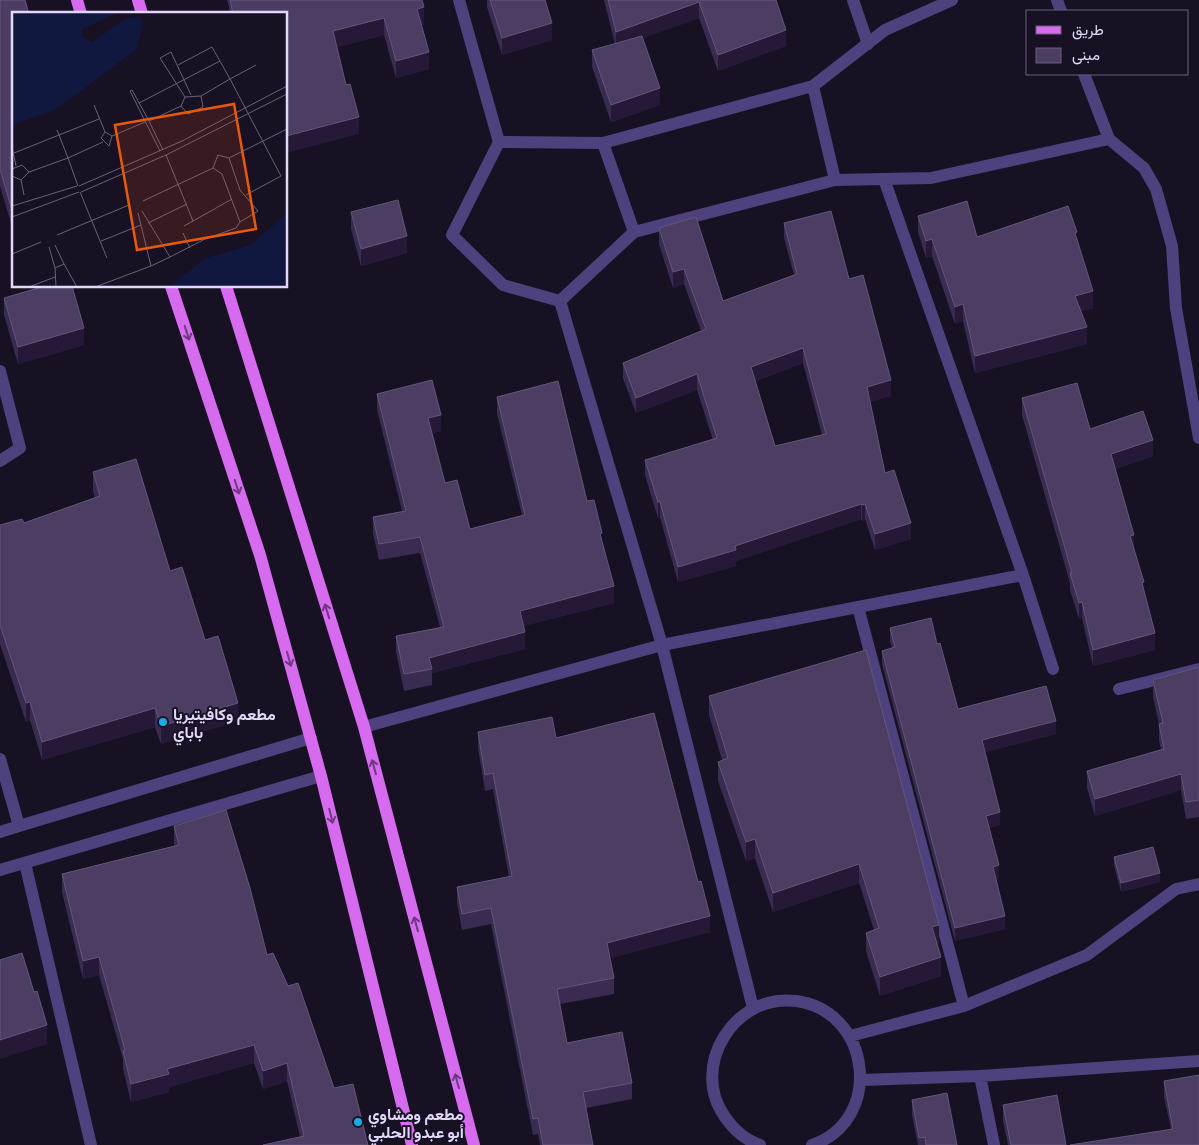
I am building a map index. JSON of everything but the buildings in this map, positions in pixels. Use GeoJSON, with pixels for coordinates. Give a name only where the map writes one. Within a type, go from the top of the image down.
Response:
{"type":"FeatureCollection","features":[{"type":"Feature","properties":{"kind":"main road"},"geometry":{"type":"LineString","coordinates":[[172,288],[260,554],[321,776],[412,1145]]}},
{"type":"Feature","properties":{"kind":"main road"},"geometry":{"type":"LineString","coordinates":[[227,288],[364,727],[474,1145]]}},
{"type":"Feature","properties":{"kind":"street"},"geometry":{"type":"LineString","coordinates":[[459,0],[499,142],[452,235],[503,285],[560,302]]}},
{"type":"Feature","properties":{"kind":"street"},"geometry":{"type":"LineString","coordinates":[[852,0],[868,44]]}},
{"type":"Feature","properties":{"kind":"street"},"geometry":{"type":"LineString","coordinates":[[499,142],[604,143],[813,86],[885,30],[952,0]]}},
{"type":"Feature","properties":{"kind":"street"},"geometry":{"type":"LineString","coordinates":[[1084,75],[1109,139],[1144,168],[1156,189],[1172,246],[1176,308],[1199,438]]}},
{"type":"Feature","properties":{"kind":"street"},"geometry":{"type":"LineString","coordinates":[[813,86],[835,180]]}},
{"type":"Feature","properties":{"kind":"street"},"geometry":{"type":"LineString","coordinates":[[560,302],[634,232],[835,180],[931,178],[1109,139]]}},
{"type":"Feature","properties":{"kind":"street"},"geometry":{"type":"LineString","coordinates":[[604,143],[634,232]]}},
{"type":"Feature","properties":{"kind":"street"},"geometry":{"type":"LineString","coordinates":[[884,179],[1023,575],[1053,670]]}},
{"type":"Feature","properties":{"kind":"street"},"geometry":{"type":"LineString","coordinates":[[560,302],[662,645],[753,1008]]}},
{"type":"Feature","properties":{"kind":"street"},"geometry":{"type":"LineString","coordinates":[[0,371],[20,448],[0,461]]}},
{"type":"Feature","properties":{"kind":"street"},"geometry":{"type":"LineString","coordinates":[[364,727],[662,645],[1023,575]]}},
{"type":"Feature","properties":{"kind":"street"},"geometry":{"type":"LineString","coordinates":[[858,607],[964,1006]]}},
{"type":"Feature","properties":{"kind":"street"},"geometry":{"type":"LineString","coordinates":[[1119,689],[1199,669]]}},
{"type":"Feature","properties":{"kind":"street"},"geometry":{"type":"LineString","coordinates":[[0,832],[311,738]]}},
{"type":"Feature","properties":{"kind":"street"},"geometry":{"type":"LineString","coordinates":[[0,759],[19,826]]}},
{"type":"Feature","properties":{"kind":"street"},"geometry":{"type":"LineString","coordinates":[[0,870],[321,776]]}},
{"type":"Feature","properties":{"kind":"street"},"geometry":{"type":"LineString","coordinates":[[25,863],[91,1145]]}},
{"type":"Feature","properties":{"kind":"street"},"geometry":{"type":"LineString","coordinates":[[850,1036],[964,1006],[1087,956],[1176,889],[1199,884]]}},
{"type":"Feature","properties":{"kind":"street"},"geometry":{"type":"LineString","coordinates":[[760,1145],[750,1142],[732,1127],[719,1108],[712,1085],[713,1062],[721,1040],[734,1022],[753,1008],[774,1002],[796,1001],[817,1007],[836,1020],[850,1036],[859,1057],[861,1080],[856,1104],[842,1126],[822,1142],[812,1145]]}},
{"type":"Feature","properties":{"kind":"street"},"geometry":{"type":"LineString","coordinates":[[861,1080],[980,1076],[1199,1061]]}},
{"type":"Feature","properties":{"kind":"street"},"geometry":{"type":"LineString","coordinates":[[980,1076],[994,1145]]}},
{"type":"Feature","properties":{"kind":"place","name":"مطعم وكافيتيريا باباي"},"geometry":{"type":"Point","coordinates":[163,722]}},
{"type":"Feature","properties":{"kind":"place","name":"مطعم ومشاوي أبو عبدو الحلبي"},"geometry":{"type":"Point","coordinates":[358,1122]}}]}
